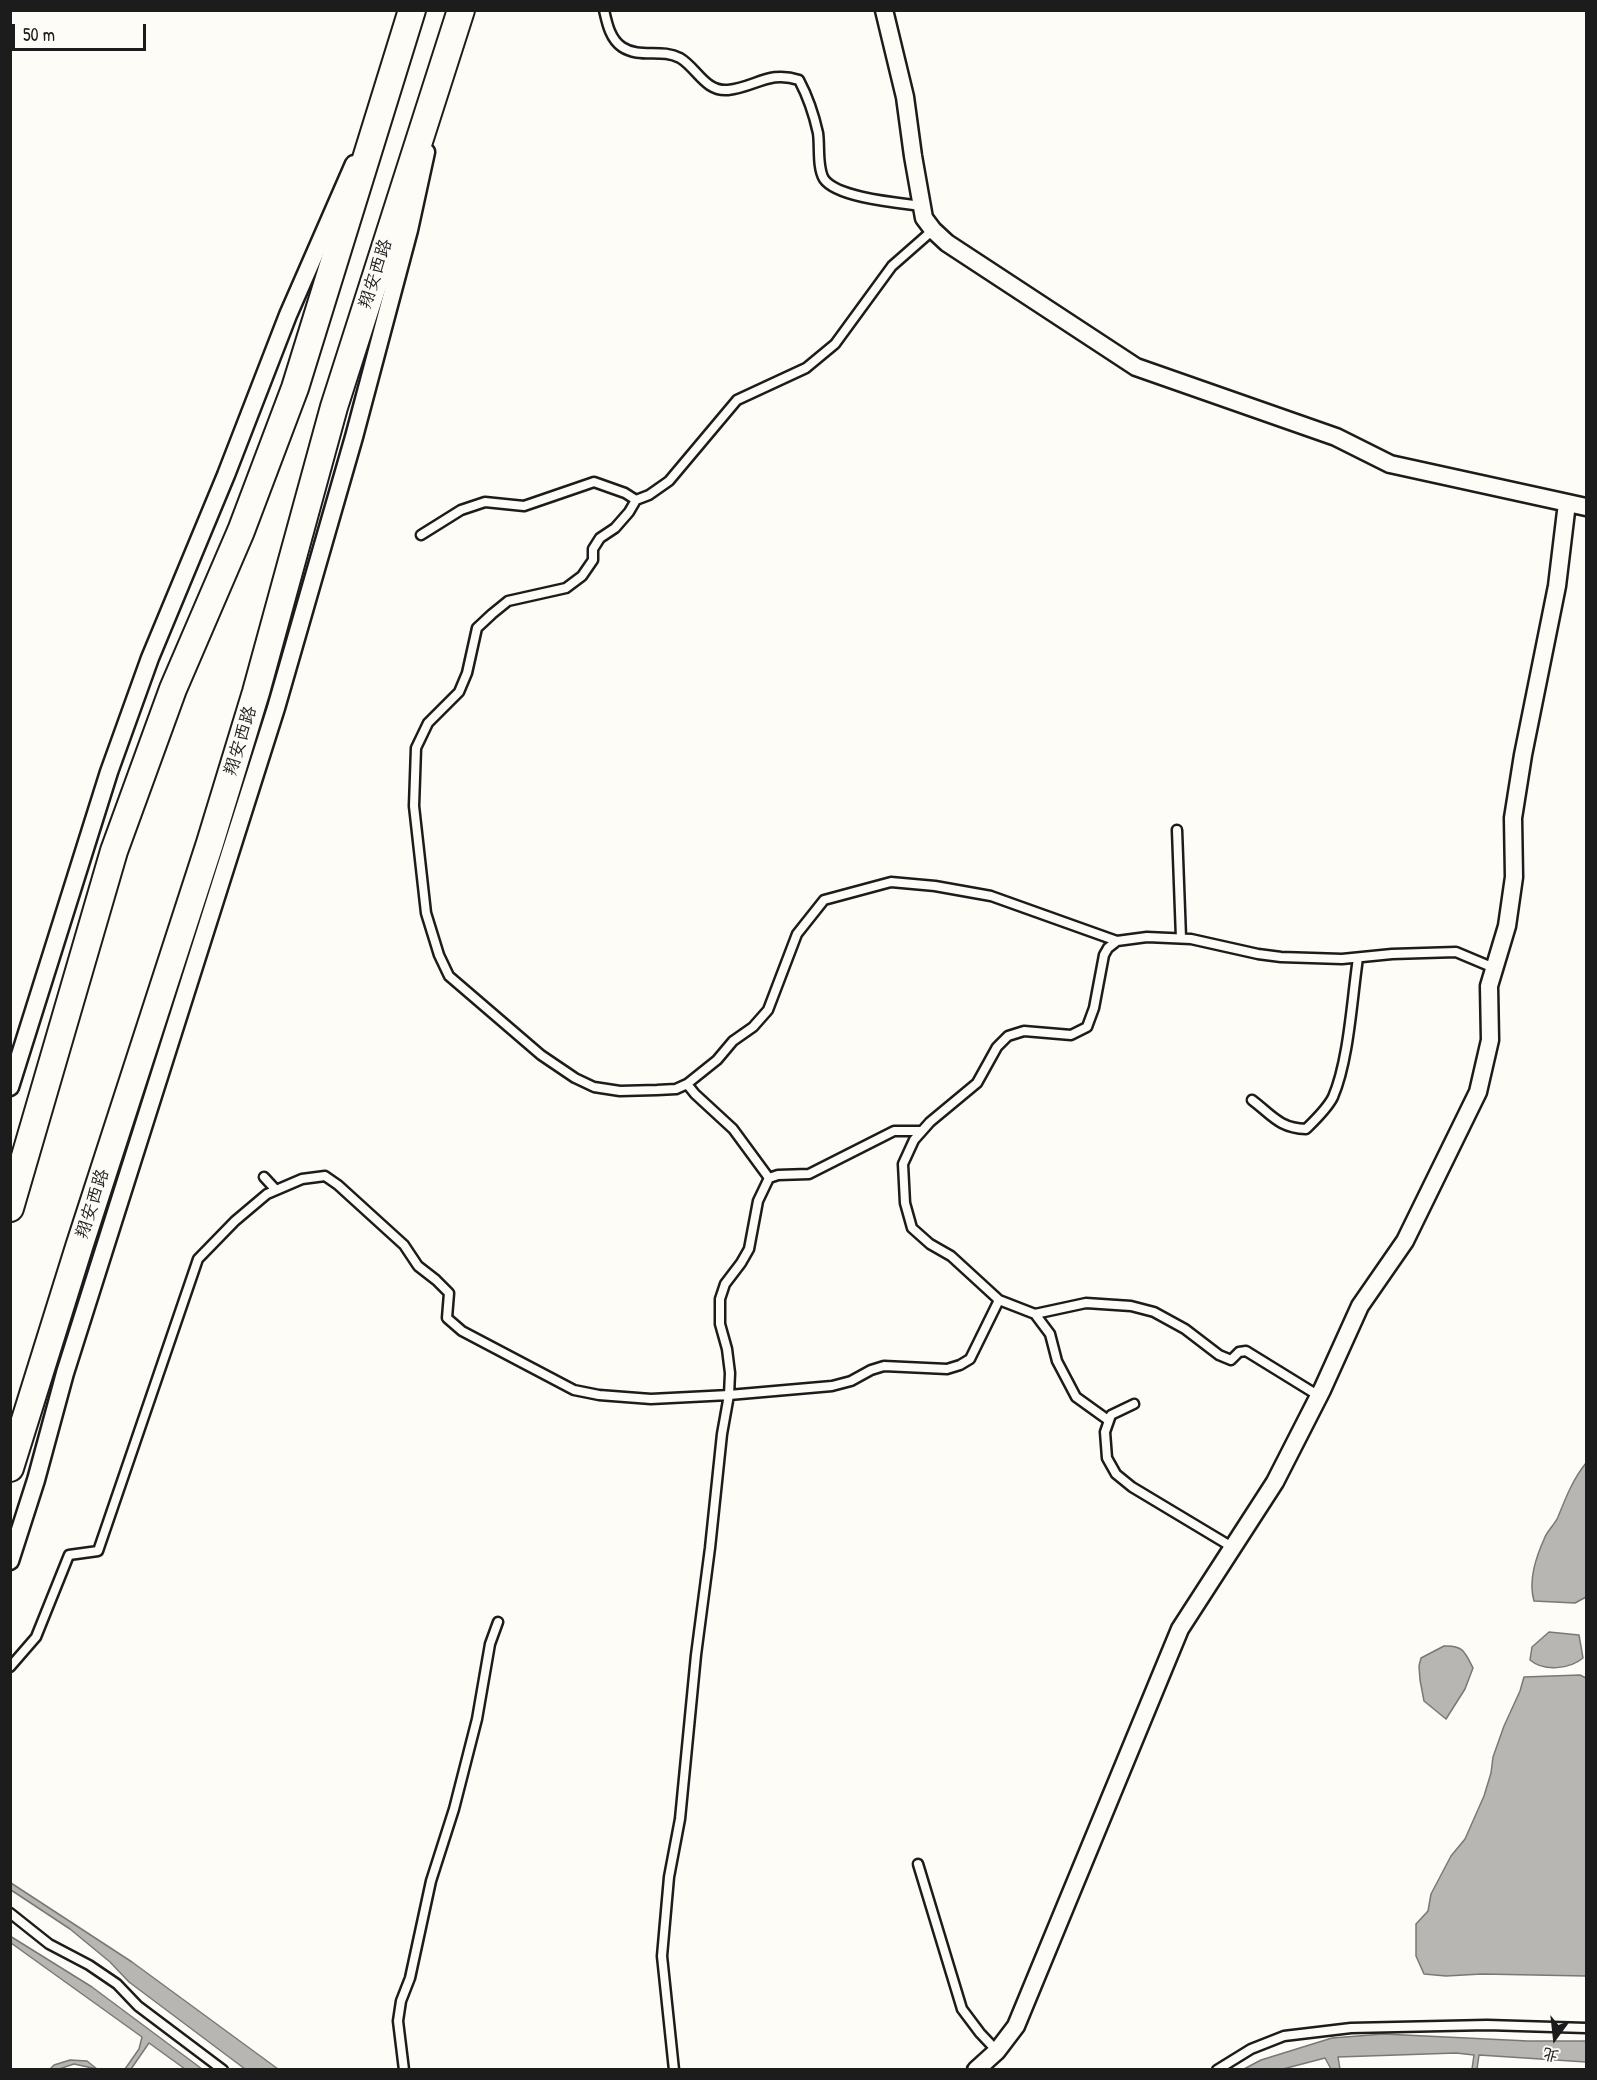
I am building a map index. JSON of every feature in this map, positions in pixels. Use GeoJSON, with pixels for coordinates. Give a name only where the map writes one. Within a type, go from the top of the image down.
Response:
{"type":"FeatureCollection","features":[{"type":"Feature","properties":{"kind":"main road"},"geometry":{"type":"LineString","coordinates":[[10,1208],[114,851],[173,689],[241,531],[295,388],[412,10]]}},
{"type":"Feature","properties":{"kind":"main road","name":"翔安西路"},"geometry":{"type":"LineString","coordinates":[[10,1468],[210,843],[256,693],[334,406],[461,10]]}},
{"type":"Feature","properties":{"kind":"street"},"geometry":{"type":"LineString","coordinates":[[884,10],[905,97],[924,218],[947,243],[1136,367],[1336,437],[1390,464],[1587,507]]}},
{"type":"Feature","properties":{"kind":"street"},"geometry":{"type":"LineString","coordinates":[[10,1561],[36,1480],[68,1362],[283,686],[354,437],[409,230],[444,63]]}},
{"type":"Feature","properties":{"kind":"street"},"geometry":{"type":"LineString","coordinates":[[10,1087],[110,772],[150,658],[226,475],[288,315],[393,72]]}},
{"type":"Feature","properties":{"kind":"street"},"geometry":{"type":"LineString","coordinates":[[976,2070],[998,2051],[1016,2026],[1180,1629],[1275,1482],[1319,1396],[1360,1306],[1405,1241],[1478,1092],[1490,1040],[1489,986],[1506,926],[1514,877],[1513,818],[1522,755],[1557,586],[1567,503]]}},
{"type":"Feature","properties":{"kind":"lane"},"geometry":{"type":"LineString","coordinates":[[604,10],[610,32],[620,46],[637,54],[652,53],[679,58],[707,85],[718,89],[728,90],[780,76],[800,80],[808,96],[818,133],[825,181],[839,190],[861,197],[922,206]]}},
{"type":"Feature","properties":{"kind":"lane"},"geometry":{"type":"LineString","coordinates":[[933,230],[892,266],[835,344],[807,368],[737,400],[669,481],[636,500],[615,528],[600,538],[593,549],[593,560],[582,576],[566,588],[508,601],[477,628],[466,674],[459,692],[428,723],[416,748],[414,806],[426,913],[439,955],[449,976],[541,1055],[575,1078],[594,1087],[620,1091],[676,1089],[687,1084],[717,1060],[733,1041],[753,1026],[768,1010],[797,934],[824,900],[891,882],[935,886],[991,896],[1117,941],[1181,938],[1258,954],[1341,959],[1392,954],[1456,952],[1494,968]]}},
{"type":"Feature","properties":{"kind":"lane"},"geometry":{"type":"LineString","coordinates":[[421,535],[461,510],[485,502],[524,506],[594,482],[625,493],[636,500]]}},
{"type":"Feature","properties":{"kind":"lane"},"geometry":{"type":"LineString","coordinates":[[1177,830],[1181,938]]}},
{"type":"Feature","properties":{"kind":"lane"},"geometry":{"type":"LineString","coordinates":[[1108,1420],[1076,1397],[1057,1361],[1050,1334],[1035,1314],[999,1299],[951,1256],[930,1244],[912,1228],[905,1203],[903,1164],[914,1140],[921,1131],[977,1083],[997,1047],[1008,1036],[1024,1031],[1071,1035],[1087,1027],[1094,1008],[1104,955],[1108,948],[1117,941]]}},
{"type":"Feature","properties":{"kind":"lane"},"geometry":{"type":"LineString","coordinates":[[1252,1100],[1272,1117],[1292,1129],[1306,1129],[1317,1119],[1332,1098],[1347,1045],[1358,958]]}},
{"type":"Feature","properties":{"kind":"lane"},"geometry":{"type":"LineString","coordinates":[[687,1084],[733,1129],[769,1178]]}},
{"type":"Feature","properties":{"kind":"lane"},"geometry":{"type":"LineString","coordinates":[[674,2070],[662,1956],[669,1877],[680,1819],[696,1654],[722,1434],[729,1395],[728,1349],[720,1324],[720,1299],[725,1284],[749,1249],[758,1201],[769,1178],[778,1175],[809,1174],[894,1131],[921,1131]]}},
{"type":"Feature","properties":{"kind":"lane"},"geometry":{"type":"LineString","coordinates":[[10,1667],[36,1637],[69,1555],[98,1551],[198,1259],[235,1221],[267,1194],[312,1176],[325,1176],[338,1185],[404,1245],[418,1266],[449,1293],[447,1318],[462,1332],[574,1390],[599,1395],[651,1398],[729,1395],[832,1386],[851,1381],[884,1366],[947,1369],[970,1359],[999,1299]]}},
{"type":"Feature","properties":{"kind":"lane"},"geometry":{"type":"LineString","coordinates":[[264,1177],[276,1190]]}},
{"type":"Feature","properties":{"kind":"lane"},"geometry":{"type":"LineString","coordinates":[[1035,1314],[1086,1304],[1131,1306],[1154,1312],[1185,1329],[1219,1355],[1231,1359],[1239,1352],[1246,1351],[1319,1396]]}},
{"type":"Feature","properties":{"kind":"lane"},"geometry":{"type":"LineString","coordinates":[[1134,1404],[1121,1409],[1108,1420],[1105,1432],[1107,1458],[1116,1474],[1132,1487],[1232,1547]]}},
{"type":"Feature","properties":{"kind":"lane"},"geometry":{"type":"LineString","coordinates":[[404,2070],[398,2021],[401,2001],[410,1978],[430,1881],[454,1809],[477,1719],[490,1644],[498,1622]]}},
{"type":"Feature","properties":{"kind":"lane"},"geometry":{"type":"LineString","coordinates":[[918,1864],[962,2009],[980,2033],[998,2051]]}},
{"type":"Feature","properties":{"kind":"lane"},"geometry":{"type":"LineString","coordinates":[[10,1913],[49,1944],[89,1965],[117,1984],[138,2006],[223,2070]]}},
{"type":"Feature","properties":{"kind":"lane"},"geometry":{"type":"LineString","coordinates":[[1217,2070],[1251,2049],[1284,2036],[1351,2028],[1487,2025],[1587,2028]]}},
{"type":"Feature","properties":{"kind":"shaded area"},"geometry":{"type":"Polygon","coordinates":[[[1586,1463],[1586,1597],[1575,1603],[1534,1601],[1532,1577],[1539,1552],[1546,1534],[1558,1517],[1567,1495],[1586,1463]]]}},
{"type":"Feature","properties":{"kind":"shaded area"},"geometry":{"type":"Polygon","coordinates":[[[1549,1632],[1579,1635],[1583,1658],[1571,1665],[1557,1668],[1542,1666],[1530,1660],[1532,1647],[1549,1632]]]}},
{"type":"Feature","properties":{"kind":"shaded area"},"geometry":{"type":"Polygon","coordinates":[[[1444,1646],[1459,1648],[1463,1651],[1473,1668],[1465,1689],[1446,1719],[1424,1701],[1419,1666],[1421,1658],[1444,1646]]]}},
{"type":"Feature","properties":{"kind":"shaded area"},"geometry":{"type":"Polygon","coordinates":[[[1580,1675],[1586,1678],[1586,1976],[1424,1974],[1416,1956],[1416,1924],[1428,1911],[1431,1894],[1451,1856],[1465,1839],[1484,1796],[1493,1757],[1524,1677],[1580,1675]]]}},
{"type":"Feature","properties":{"kind":"shaded area"},"geometry":{"type":"Polygon","coordinates":[[[11,1883],[132,1962],[278,2069],[245,2069],[129,1982],[110,1962],[70,1929],[11,1890],[11,1883]]]}},
{"type":"Feature","properties":{"kind":"shaded area"},"geometry":{"type":"Polygon","coordinates":[[[10,1936],[92,1987],[202,2069],[185,2069],[149,2043],[131,2069],[125,2069],[139,2049],[142,2037],[11,1943],[10,1936]]]}},
{"type":"Feature","properties":{"kind":"shaded area"},"geometry":{"type":"Polygon","coordinates":[[[1384,2034],[1528,2041],[1586,2041],[1586,2062],[1479,2055],[1477,2069],[1472,2069],[1474,2055],[1456,2053],[1338,2057],[1340,2069],[1331,2069],[1325,2058],[1283,2069],[1244,2069],[1261,2060],[1332,2038],[1384,2034]]]}},
{"type":"Feature","properties":{"kind":"shaded area"},"geometry":{"type":"Polygon","coordinates":[[[70,2060],[87,2061],[97,2069],[74,2064],[59,2069],[50,2069],[54,2065],[70,2060]]]}}]}
